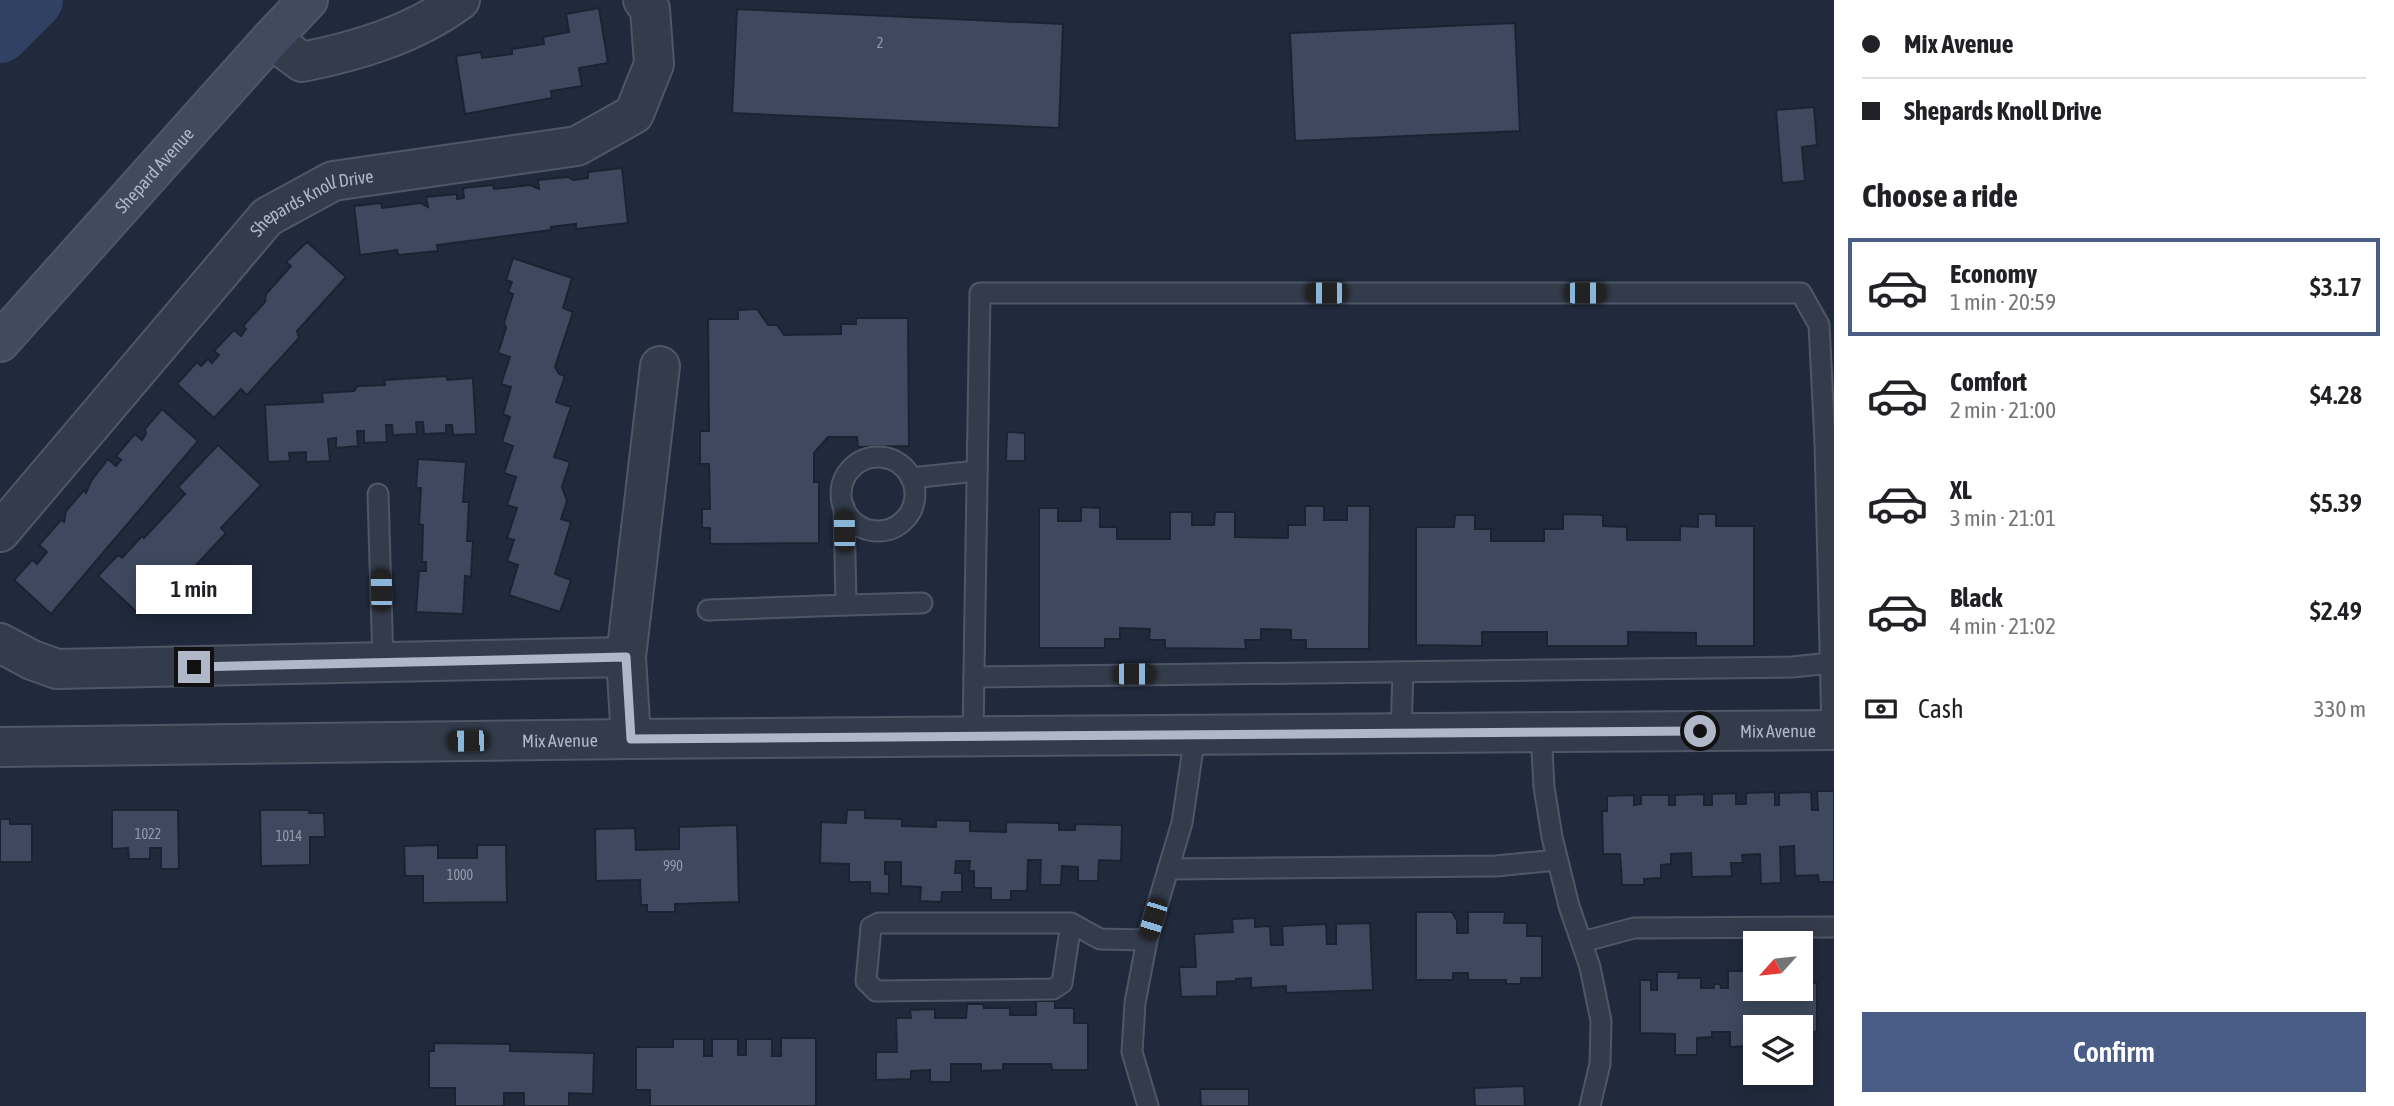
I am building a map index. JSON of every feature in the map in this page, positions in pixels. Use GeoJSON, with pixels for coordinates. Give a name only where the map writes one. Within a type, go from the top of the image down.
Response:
{"type":"FeatureCollection","features":[{"type":"Feature","properties":{"kind":"main road","name":"Shepard Avenue"},"geometry":{"type":"LineString","coordinates":[[0,342],[308,0]]}},
{"type":"Feature","properties":{"kind":"street"},"geometry":{"type":"LineString","coordinates":[[271,38],[302,62],[315,60],[390,38],[441,14],[460,0]]}},
{"type":"Feature","properties":{"kind":"street","name":"Shepards Knoll Drive"},"geometry":{"type":"LineString","coordinates":[[0,532],[267,217],[332,181],[577,146],[634,114],[654,64],[650,9],[643,0]]}},
{"type":"Feature","properties":{"kind":"street"},"geometry":{"type":"LineString","coordinates":[[631,739],[626,657],[660,366]]}},
{"type":"Feature","properties":{"kind":"street"},"geometry":{"type":"LineString","coordinates":[[0,643],[32,660],[57,669],[626,657]]}},
{"type":"Feature","properties":{"kind":"street","name":"Mix Avenue"},"geometry":{"type":"LineString","coordinates":[[11,744],[1833,730]]}},
{"type":"Feature","properties":{"kind":"lane"},"geometry":{"type":"LineString","coordinates":[[973,736],[980,293],[1801,293],[1819,325],[1830,442],[1830,663],[1833,730]]}},
{"type":"Feature","properties":{"kind":"lane"},"geometry":{"type":"LineString","coordinates":[[844,506],[849,517],[858,526],[881,531],[903,522],[915,502],[915,489],[904,468],[894,461],[870,458],[850,471],[842,494],[846,605]]}},
{"type":"Feature","properties":{"kind":"lane"},"geometry":{"type":"LineString","coordinates":[[911,478],[977,471]]}},
{"type":"Feature","properties":{"kind":"lane"},"geometry":{"type":"LineString","coordinates":[[378,494],[383,663]]}},
{"type":"Feature","properties":{"kind":"lane"},"geometry":{"type":"LineString","coordinates":[[708,610],[922,603]]}},
{"type":"Feature","properties":{"kind":"lane"},"geometry":{"type":"LineString","coordinates":[[974,677],[1792,667],[1830,663]]}},
{"type":"Feature","properties":{"kind":"lane"},"geometry":{"type":"LineString","coordinates":[[1401,733],[1403,672]]}},
{"type":"Feature","properties":{"kind":"lane"},"geometry":{"type":"LineString","coordinates":[[1541,732],[1544,787],[1557,860],[1590,967],[1601,1021],[1600,1064],[1590,1106]]}},
{"type":"Feature","properties":{"kind":"lane"},"geometry":{"type":"LineString","coordinates":[[1148,1106],[1132,1052],[1135,1003],[1147,940],[1182,823],[1195,734]]}},
{"type":"Feature","properties":{"kind":"lane"},"geometry":{"type":"LineString","coordinates":[[1168,869],[1496,866],[1557,860]]}},
{"type":"Feature","properties":{"kind":"lane"},"geometry":{"type":"LineString","coordinates":[[1072,923],[1062,983],[1053,989],[876,991],[866,981],[871,927],[879,923],[1072,923],[1100,939],[1147,940]]}},
{"type":"Feature","properties":{"kind":"lane"},"geometry":{"type":"LineString","coordinates":[[1582,942],[1634,928],[1834,927]]}},
{"type":"Feature","properties":{"kind":"building"},"geometry":{"type":"Polygon","coordinates":[[[599,8],[608,63],[579,68],[582,86],[551,91],[552,98],[465,114],[456,56],[481,52],[482,58],[512,54],[512,49],[544,44],[543,37],[569,32],[566,14],[599,8]]]}},
{"type":"Feature","properties":{"kind":"building"},"geometry":{"type":"Polygon","coordinates":[[[737,9],[1063,24],[1059,128],[732,113],[737,9]]]}},
{"type":"Feature","properties":{"kind":"building"},"geometry":{"type":"Polygon","coordinates":[[[1515,23],[1520,131],[1295,141],[1290,33],[1515,23]]]}},
{"type":"Feature","properties":{"kind":"building"},"geometry":{"type":"Polygon","coordinates":[[[1814,107],[1817,145],[1802,147],[1805,181],[1782,183],[1776,110],[1814,107]]]}},
{"type":"Feature","properties":{"kind":"building"},"geometry":{"type":"Polygon","coordinates":[[[622,168],[628,223],[576,229],[576,224],[551,227],[551,230],[437,245],[438,251],[398,255],[397,250],[360,255],[354,206],[381,203],[382,208],[421,203],[428,207],[426,197],[457,194],[457,199],[464,198],[463,188],[493,185],[494,189],[530,185],[539,189],[538,180],[588,178],[588,172],[622,168]]]}},
{"type":"Feature","properties":{"kind":"building"},"geometry":{"type":"Polygon","coordinates":[[[307,242],[346,277],[297,331],[299,338],[247,395],[241,389],[214,418],[177,384],[197,362],[201,366],[208,359],[212,363],[219,355],[214,351],[234,330],[241,336],[246,329],[243,326],[265,302],[266,294],[291,266],[286,262],[307,242]]]}},
{"type":"Feature","properties":{"kind":"building"},"geometry":{"type":"Polygon","coordinates":[[[513,258],[572,278],[563,308],[573,312],[555,367],[559,374],[565,376],[556,402],[571,407],[554,457],[570,462],[562,487],[567,501],[561,519],[571,522],[555,574],[571,580],[560,612],[509,595],[518,565],[507,561],[514,540],[507,538],[517,508],[507,505],[516,477],[504,473],[513,446],[502,442],[510,417],[503,414],[511,387],[501,384],[510,357],[498,353],[513,294],[508,292],[512,282],[506,280],[513,258]]]}},
{"type":"Feature","properties":{"kind":"building"},"geometry":{"type":"Polygon","coordinates":[[[757,309],[768,325],[777,325],[784,335],[841,334],[841,324],[856,324],[856,318],[908,318],[909,446],[858,447],[857,437],[828,437],[814,453],[814,482],[819,482],[819,543],[710,544],[710,528],[702,528],[702,509],[710,509],[709,464],[700,464],[700,431],[709,431],[708,319],[738,319],[738,310],[757,309]]]}},
{"type":"Feature","properties":{"kind":"building"},"geometry":{"type":"Polygon","coordinates":[[[447,376],[447,380],[473,378],[476,434],[453,435],[452,425],[446,425],[446,433],[424,434],[423,422],[416,422],[417,434],[393,435],[392,425],[386,425],[387,442],[364,443],[364,431],[357,431],[358,446],[336,448],[336,438],[328,439],[330,461],[306,462],[306,452],[289,453],[290,461],[268,462],[265,405],[323,402],[322,393],[354,391],[358,386],[385,385],[384,380],[447,376]]]}},
{"type":"Feature","properties":{"kind":"building"},"geometry":{"type":"Polygon","coordinates":[[[162,409],[198,441],[51,614],[14,580],[32,560],[37,564],[47,552],[39,545],[61,520],[64,522],[66,511],[84,490],[86,493],[91,481],[108,459],[116,466],[121,460],[116,456],[135,434],[142,440],[146,434],[145,429],[162,409]]]}},
{"type":"Feature","properties":{"kind":"building"},"geometry":{"type":"Polygon","coordinates":[[[1007,432],[1025,433],[1025,461],[1006,461],[1007,432]]]}},
{"type":"Feature","properties":{"kind":"building"},"geometry":{"type":"Polygon","coordinates":[[[218,445],[261,485],[221,528],[226,533],[185,577],[180,572],[140,615],[98,576],[118,555],[122,558],[142,536],[144,538],[185,494],[178,487],[218,445]]]}},
{"type":"Feature","properties":{"kind":"building"},"geometry":{"type":"Polygon","coordinates":[[[418,459],[466,462],[463,502],[469,502],[467,541],[473,541],[471,577],[465,576],[463,614],[416,612],[419,571],[426,571],[426,562],[422,562],[423,525],[419,524],[421,488],[416,488],[418,459]]]}},
{"type":"Feature","properties":{"kind":"building"},"geometry":{"type":"Polygon","coordinates":[[[1305,506],[1324,506],[1324,520],[1347,520],[1347,506],[1370,506],[1369,649],[1306,649],[1306,640],[1291,640],[1291,630],[1261,629],[1261,640],[1245,640],[1246,649],[1165,648],[1165,640],[1149,640],[1150,629],[1120,628],[1120,639],[1105,639],[1105,648],[1039,648],[1039,508],[1058,508],[1058,521],[1081,521],[1081,507],[1100,508],[1100,527],[1117,527],[1117,539],[1170,539],[1170,512],[1192,512],[1192,525],[1214,525],[1215,512],[1235,512],[1235,537],[1288,538],[1288,525],[1305,525],[1305,506]]]}},
{"type":"Feature","properties":{"kind":"building"},"geometry":{"type":"Polygon","coordinates":[[[1563,514],[1603,515],[1603,526],[1627,527],[1627,540],[1680,540],[1680,526],[1698,527],[1698,514],[1716,514],[1716,526],[1754,526],[1754,646],[1696,646],[1696,633],[1628,632],[1628,646],[1547,646],[1547,632],[1482,632],[1482,646],[1416,645],[1416,527],[1454,527],[1455,515],[1475,515],[1475,529],[1491,529],[1491,541],[1544,541],[1544,529],[1563,529],[1563,514]]]}},
{"type":"Feature","properties":{"kind":"building"},"geometry":{"type":"Polygon","coordinates":[[[1817,791],[1834,791],[1834,882],[1819,882],[1818,875],[1795,876],[1794,846],[1780,847],[1781,883],[1761,884],[1760,854],[1742,855],[1743,863],[1731,863],[1732,876],[1692,877],[1691,853],[1671,854],[1671,864],[1661,865],[1661,878],[1644,879],[1644,885],[1622,885],[1620,854],[1603,854],[1602,811],[1607,811],[1607,796],[1634,795],[1634,805],[1641,804],[1641,795],[1669,795],[1669,805],[1675,805],[1675,795],[1704,794],[1704,805],[1712,805],[1712,794],[1736,793],[1736,804],[1746,804],[1746,793],[1775,792],[1775,805],[1779,805],[1779,793],[1811,792],[1812,810],[1818,810],[1817,791]]]}},
{"type":"Feature","properties":{"kind":"building"},"geometry":{"type":"Polygon","coordinates":[[[112,810],[178,810],[179,869],[161,869],[161,848],[150,848],[150,859],[129,859],[128,848],[112,849],[112,810]]]}},
{"type":"Feature","properties":{"kind":"building"},"geometry":{"type":"Polygon","coordinates":[[[260,810],[310,810],[309,813],[324,813],[325,837],[310,837],[310,865],[261,866],[260,810]]]}},
{"type":"Feature","properties":{"kind":"building"},"geometry":{"type":"Polygon","coordinates":[[[847,810],[865,810],[865,818],[902,819],[902,826],[936,827],[936,820],[970,821],[970,831],[1006,832],[1006,822],[1059,823],[1059,830],[1075,830],[1075,824],[1122,825],[1121,861],[1099,860],[1098,881],[1078,881],[1078,867],[1062,866],[1061,885],[1040,885],[1041,860],[1028,860],[1027,891],[1011,891],[1011,900],[991,900],[991,888],[974,888],[974,871],[969,871],[970,861],[956,861],[955,873],[962,873],[962,892],[942,892],[941,902],[920,901],[921,887],[901,886],[901,862],[885,862],[885,874],[889,874],[889,894],[870,893],[870,882],[849,882],[849,864],[820,863],[821,822],[846,823],[847,810]]]}},
{"type":"Feature","properties":{"kind":"building"},"geometry":{"type":"Polygon","coordinates":[[[0,819],[10,819],[10,824],[32,824],[32,862],[0,862],[0,819]]]}},
{"type":"Feature","properties":{"kind":"building"},"geometry":{"type":"Polygon","coordinates":[[[737,825],[739,902],[675,904],[675,912],[647,912],[647,905],[641,905],[640,880],[596,881],[595,829],[635,828],[636,850],[679,849],[679,827],[737,825]]]}},
{"type":"Feature","properties":{"kind":"building"},"geometry":{"type":"Polygon","coordinates":[[[438,845],[438,858],[477,858],[477,845],[506,845],[507,902],[423,903],[423,876],[405,876],[404,846],[438,845]]]}},
{"type":"Feature","properties":{"kind":"building"},"geometry":{"type":"Polygon","coordinates":[[[1416,912],[1452,912],[1457,921],[1457,933],[1468,933],[1468,912],[1505,912],[1504,923],[1527,923],[1527,936],[1542,936],[1542,978],[1521,978],[1521,984],[1506,984],[1506,980],[1468,980],[1468,973],[1453,973],[1453,980],[1416,980],[1416,912]]]}},
{"type":"Feature","properties":{"kind":"building"},"geometry":{"type":"Polygon","coordinates":[[[1255,918],[1255,927],[1270,926],[1271,945],[1283,945],[1282,926],[1326,924],[1327,944],[1336,944],[1336,924],[1370,923],[1373,990],[1286,993],[1286,986],[1251,988],[1251,978],[1217,982],[1217,996],[1181,997],[1179,967],[1196,967],[1194,934],[1233,932],[1232,919],[1255,918]]]}},
{"type":"Feature","properties":{"kind":"building"},"geometry":{"type":"Polygon","coordinates":[[[1728,971],[1743,971],[1743,1001],[1813,1001],[1813,983],[1817,983],[1817,1032],[1813,1032],[1813,1015],[1743,1015],[1743,1046],[1730,1047],[1730,1032],[1712,1032],[1712,1037],[1697,1038],[1697,1055],[1675,1055],[1675,1034],[1640,1033],[1640,980],[1651,980],[1651,990],[1657,990],[1657,972],[1679,972],[1678,978],[1701,978],[1701,988],[1714,988],[1714,984],[1720,984],[1721,988],[1728,988],[1728,971]]]}},
{"type":"Feature","properties":{"kind":"building"},"geometry":{"type":"Polygon","coordinates":[[[1036,1001],[1055,1001],[1055,1008],[1074,1008],[1074,1023],[1088,1023],[1088,1070],[1052,1070],[1051,1064],[1003,1064],[1003,1070],[981,1071],[981,1064],[951,1064],[951,1082],[930,1082],[930,1070],[911,1071],[911,1079],[876,1080],[876,1052],[897,1052],[896,1018],[911,1018],[910,1010],[935,1009],[935,1018],[966,1018],[967,1004],[983,1004],[984,1008],[1010,1008],[1010,1015],[1036,1015],[1036,1001]]]}},
{"type":"Feature","properties":{"kind":"building"},"geometry":{"type":"Polygon","coordinates":[[[781,1038],[816,1038],[816,1106],[650,1106],[650,1090],[636,1090],[636,1047],[673,1047],[673,1039],[704,1039],[704,1056],[712,1056],[712,1039],[738,1039],[738,1055],[746,1055],[746,1039],[772,1039],[772,1056],[781,1056],[781,1038]]]}},
{"type":"Feature","properties":{"kind":"building"},"geometry":{"type":"Polygon","coordinates":[[[434,1043],[510,1044],[510,1051],[594,1053],[593,1094],[569,1093],[569,1106],[524,1106],[524,1093],[504,1093],[504,1106],[455,1106],[455,1088],[429,1088],[429,1051],[434,1051],[434,1043]]]}},
{"type":"Feature","properties":{"kind":"building"},"geometry":{"type":"Polygon","coordinates":[[[1524,1086],[1525,1106],[1475,1106],[1474,1088],[1524,1086]]]}},
{"type":"Feature","properties":{"kind":"building"},"geometry":{"type":"Polygon","coordinates":[[[1200,1089],[1249,1089],[1249,1106],[1201,1106],[1200,1089]]]}},
{"type":"Feature","properties":{"kind":"waterway"},"geometry":{"type":"LineString","coordinates":[[0,34],[34,0]]}},
{"type":"Feature","properties":{"kind":"route"},"geometry":{"type":"LineString","coordinates":[[194,667],[626,657],[631,739],[1700,731]]}}]}
